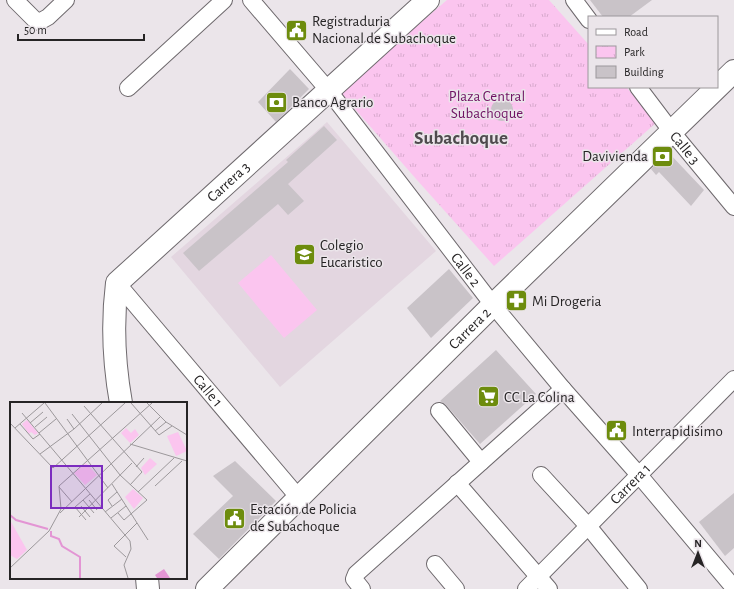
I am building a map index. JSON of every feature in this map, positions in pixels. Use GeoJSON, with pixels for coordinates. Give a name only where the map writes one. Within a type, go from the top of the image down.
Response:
{"type":"FeatureCollection","features":[{"type":"Feature","properties":{"kind":"street"},"geometry":{"type":"LineString","coordinates":[[15,0],[39,22],[48,17],[66,0]]}},
{"type":"Feature","properties":{"kind":"street"},"geometry":{"type":"LineString","coordinates":[[128,88],[224,0]]}},
{"type":"Feature","properties":{"kind":"street","name":"Calle 2"},"geometry":{"type":"LineString","coordinates":[[251,0],[330,91],[493,305],[734,588]]}},
{"type":"Feature","properties":{"kind":"street","name":"Carrera 3"},"geometry":{"type":"LineString","coordinates":[[117,283],[330,91],[428,0]]}},
{"type":"Feature","properties":{"kind":"street"},"geometry":{"type":"LineString","coordinates":[[574,0],[588,19]]}},
{"type":"Feature","properties":{"kind":"street","name":"Carrera 2"},"geometry":{"type":"LineString","coordinates":[[718,87],[734,71]]}},
{"type":"Feature","properties":{"kind":"street","name":"Calle 3"},"geometry":{"type":"LineString","coordinates":[[639,88],[672,132],[734,207]]}},
{"type":"Feature","properties":{"kind":"street","name":"Carrera 2"},"geometry":{"type":"LineString","coordinates":[[207,589],[493,305],[717,88]]}},
{"type":"Feature","properties":{"kind":"street"},"geometry":{"type":"LineString","coordinates":[[117,283],[114,308],[114,331],[121,402]]}},
{"type":"Feature","properties":{"kind":"street","name":"Calle 1"},"geometry":{"type":"LineString","coordinates":[[117,283],[299,498]]}},
{"type":"Feature","properties":{"kind":"street","name":"Carrera 1"},"geometry":{"type":"LineString","coordinates":[[526,589],[734,379]]}},
{"type":"Feature","properties":{"kind":"street"},"geometry":{"type":"LineString","coordinates":[[362,589],[354,579],[356,574],[563,389]]}},
{"type":"Feature","properties":{"kind":"street"},"geometry":{"type":"LineString","coordinates":[[439,411],[481,462]]}},
{"type":"Feature","properties":{"kind":"street"},"geometry":{"type":"LineString","coordinates":[[541,474],[588,526],[639,589]]}},
{"type":"Feature","properties":{"kind":"street"},"geometry":{"type":"LineString","coordinates":[[457,483],[549,589]]}},
{"type":"Feature","properties":{"kind":"street"},"geometry":{"type":"LineString","coordinates":[[436,564],[456,589]]}},
{"type":"Feature","properties":{"kind":"street"},"geometry":{"type":"LineString","coordinates":[[147,579],[148,589]]}},
{"type":"Feature","properties":{"kind":"shaded area","name":"Colegio Eucaristico"},"geometry":{"type":"Polygon","coordinates":[[[327,122],[436,251],[280,387],[171,257],[327,122]]]}},
{"type":"Feature","properties":{"kind":"green space","name":"Plaza Central Subachoque"},"geometry":{"type":"Polygon","coordinates":[[[447,0],[549,0],[588,44],[588,88],[627,88],[657,122],[494,266],[340,92],[447,0]]]}},
{"type":"Feature","properties":{"kind":"green space"},"geometry":{"type":"Polygon","coordinates":[[[271,255],[317,310],[284,338],[238,283],[271,255]]]}},
{"type":"Feature","properties":{"kind":"building"},"geometry":{"type":"Polygon","coordinates":[[[590,0],[652,0],[630,16],[602,16],[590,0]]]}},
{"type":"Feature","properties":{"kind":"building","name":"Banco Agrario"},"geometry":{"type":"Polygon","coordinates":[[[290,69],[309,89],[276,122],[258,102],[290,69]]]}},
{"type":"Feature","properties":{"kind":"building"},"geometry":{"type":"Polygon","coordinates":[[[502,99],[510,102],[513,110],[510,118],[502,121],[494,118],[491,110],[494,102],[502,99]]]}},
{"type":"Feature","properties":{"kind":"building"},"geometry":{"type":"Polygon","coordinates":[[[324,126],[337,140],[288,184],[304,201],[288,215],[278,204],[199,271],[183,253],[288,162],[286,160],[324,126]]]}},
{"type":"Feature","properties":{"kind":"building"},"geometry":{"type":"Polygon","coordinates":[[[668,152],[704,190],[691,206],[659,172],[656,175],[651,169],[668,152]]]}},
{"type":"Feature","properties":{"kind":"building"},"geometry":{"type":"Polygon","coordinates":[[[449,269],[473,298],[431,338],[407,308],[449,269]]]}},
{"type":"Feature","properties":{"kind":"building","name":"CC La Colina"},"geometry":{"type":"Polygon","coordinates":[[[496,350],[536,394],[480,444],[446,405],[440,401],[496,350]]]}},
{"type":"Feature","properties":{"kind":"building","name":"Estación de Policia de Subachoque"},"geometry":{"type":"Polygon","coordinates":[[[235,461],[276,501],[219,559],[193,534],[233,496],[213,476],[235,461]]]}},
{"type":"Feature","properties":{"kind":"building"},"geometry":{"type":"Polygon","coordinates":[[[734,493],[734,548],[725,556],[699,522],[734,493]]]}},
{"type":"Feature","properties":{"kind":"place","name":"Registraduria Nacional de Subachoque"},"geometry":{"type":"Point","coordinates":[296,30]}},
{"type":"Feature","properties":{"kind":"place","name":"Banco Agrario"},"geometry":{"type":"Point","coordinates":[277,102]}},
{"type":"Feature","properties":{"kind":"place","name":"Davivienda"},"geometry":{"type":"Point","coordinates":[663,156]}},
{"type":"Feature","properties":{"kind":"place","name":"Colegio Eucaristico"},"geometry":{"type":"Point","coordinates":[304,254]}},
{"type":"Feature","properties":{"kind":"place","name":"Mi Drogeria"},"geometry":{"type":"Point","coordinates":[516,301]}},
{"type":"Feature","properties":{"kind":"place","name":"CC La Colina"},"geometry":{"type":"Point","coordinates":[488,397]}},
{"type":"Feature","properties":{"kind":"place","name":"Interrapidisimo"},"geometry":{"type":"Point","coordinates":[616,431]}},
{"type":"Feature","properties":{"kind":"place","name":"Estación de Policia de Subachoque"},"geometry":{"type":"Point","coordinates":[235,518]}},
{"type":"Feature","properties":{"kind":"district","name":"Subachoque"},"geometry":{"type":"Point","coordinates":[461,138]}}]}
